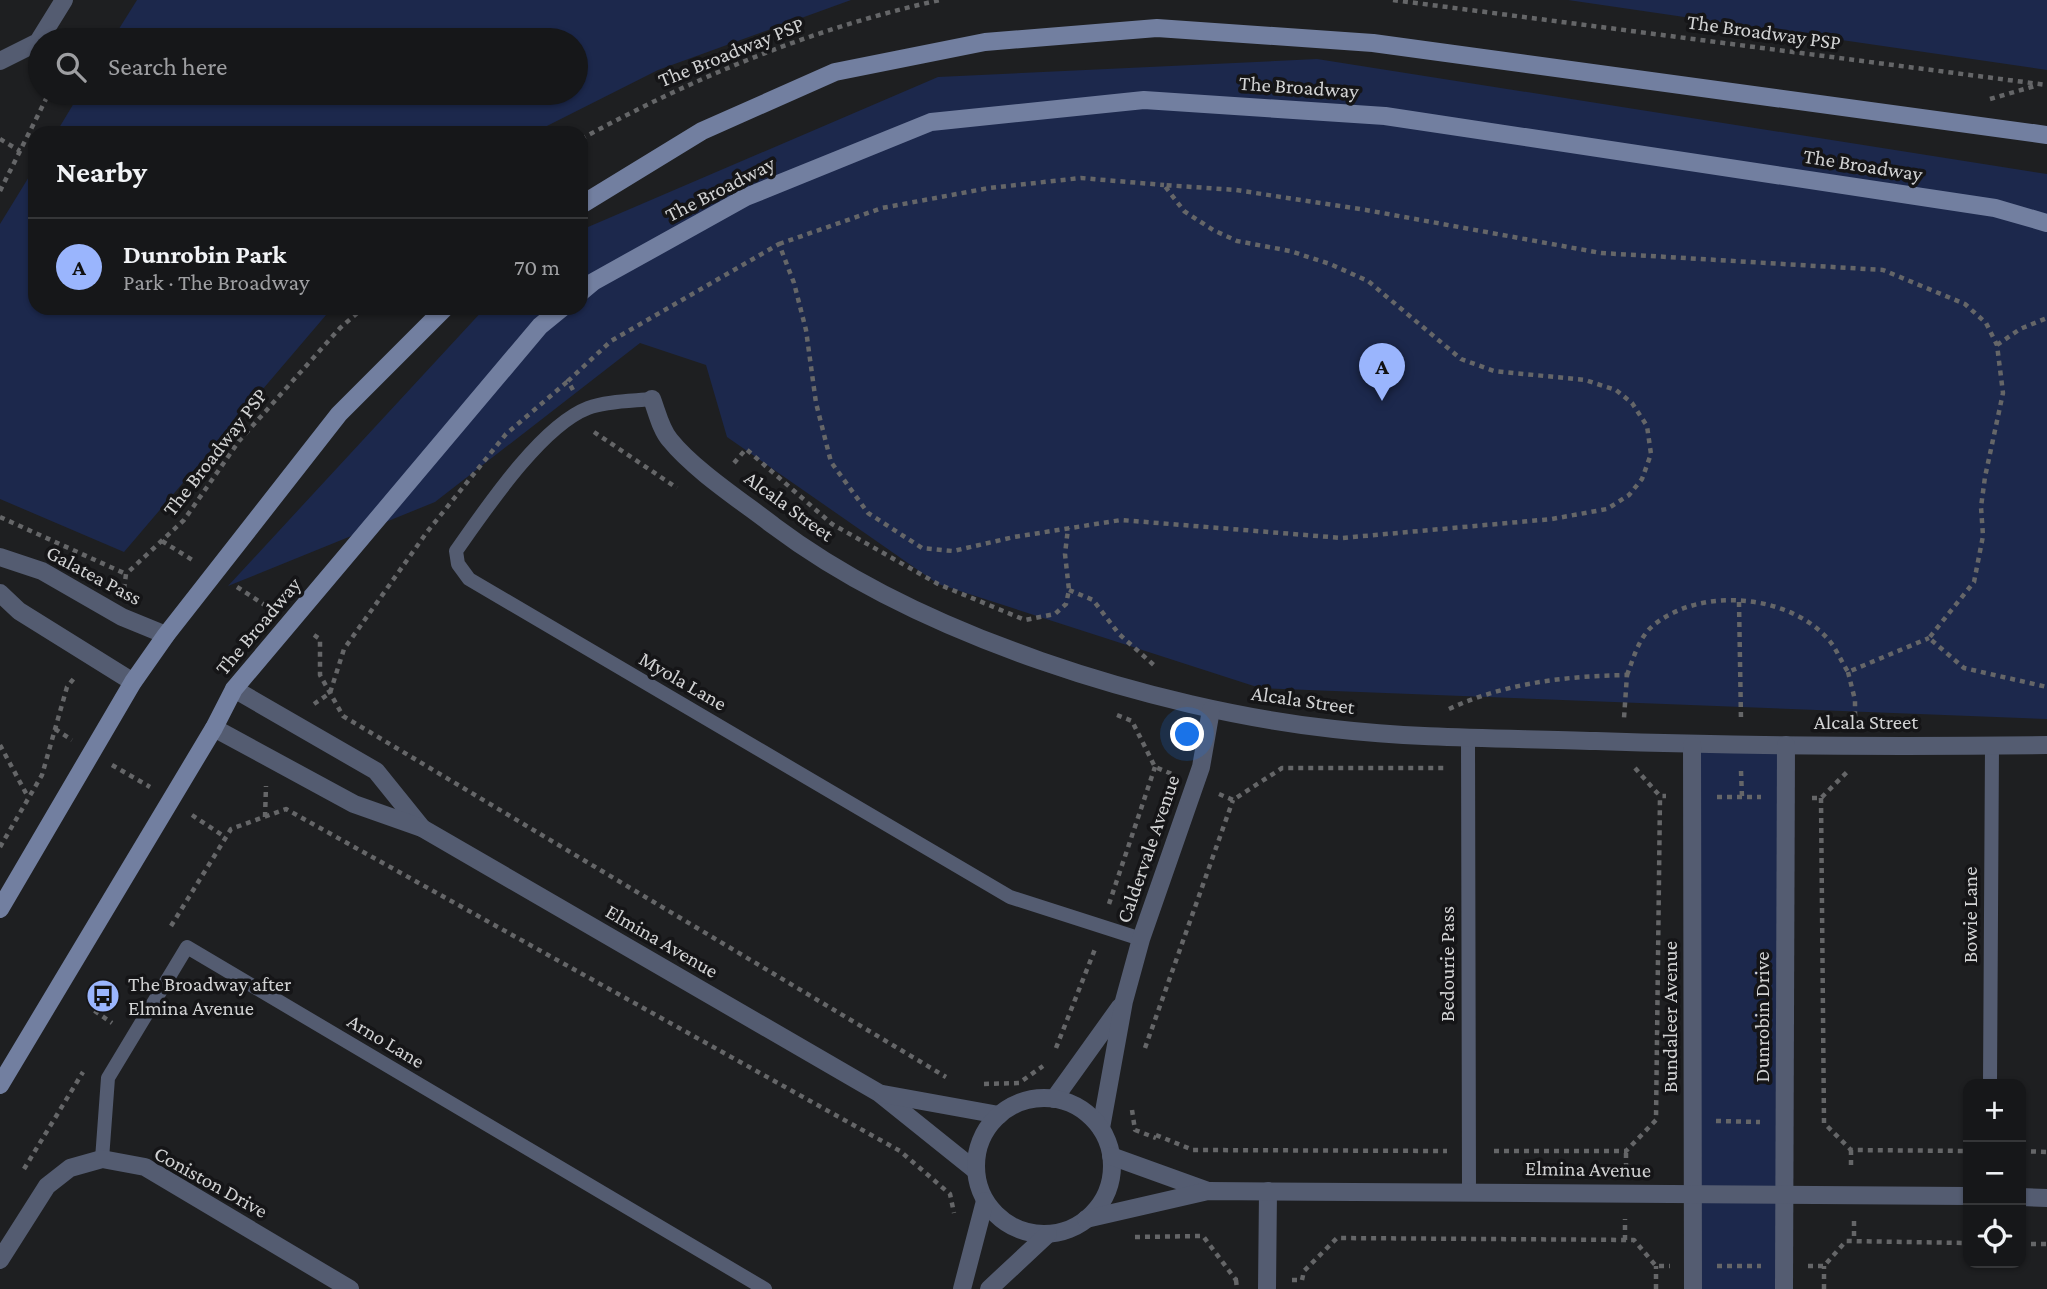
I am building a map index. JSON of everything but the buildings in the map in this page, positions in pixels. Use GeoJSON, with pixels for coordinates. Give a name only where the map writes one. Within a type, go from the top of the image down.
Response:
{"type":"FeatureCollection","features":[{"type":"Feature","properties":{"kind":"main road"},"geometry":{"type":"LineString","coordinates":[[588,201],[702,131],[835,72],[985,41],[1157,28],[1373,43],[2047,135]]}},
{"type":"Feature","properties":{"kind":"main road","name":"The Broadway"},"geometry":{"type":"LineString","coordinates":[[588,286],[746,197],[931,122],[1144,100],[1384,116],[1995,208],[2047,223]]}},
{"type":"Feature","properties":{"kind":"main road"},"geometry":{"type":"LineString","coordinates":[[0,909],[134,682],[166,635],[339,414],[438,315]]}},
{"type":"Feature","properties":{"kind":"main road","name":"The Broadway"},"geometry":{"type":"LineString","coordinates":[[0,1085],[214,728],[234,689],[540,326],[553,315]]}},
{"type":"Feature","properties":{"kind":"street"},"geometry":{"type":"LineString","coordinates":[[46,28],[64,0]]}},
{"type":"Feature","properties":{"kind":"street"},"geometry":{"type":"LineString","coordinates":[[0,61],[28,46]]}},
{"type":"Feature","properties":{"kind":"street","name":"Alcala Street"},"geometry":{"type":"LineString","coordinates":[[652,399],[668,439],[717,482],[808,551],[952,628],[1081,673],[1211,710],[1335,729],[1468,737],[1692,745],[2047,745]]}},
{"type":"Feature","properties":{"kind":"street","name":"Galatea Pass"},"geometry":{"type":"LineString","coordinates":[[0,557],[42,571],[122,617],[166,635]]}},
{"type":"Feature","properties":{"kind":"street"},"geometry":{"type":"LineString","coordinates":[[0,593],[19,611],[134,682]]}},
{"type":"Feature","properties":{"kind":"street","name":"Elmina Avenue"},"geometry":{"type":"LineString","coordinates":[[234,689],[376,771],[422,828]]}},
{"type":"Feature","properties":{"kind":"street","name":"Caldervale Avenue"},"geometry":{"type":"LineString","coordinates":[[1101,1128],[1124,1001],[1141,939],[1195,784],[1211,710]]}},
{"type":"Feature","properties":{"kind":"street","name":"Elmina Avenue"},"geometry":{"type":"LineString","coordinates":[[214,728],[354,804],[422,828],[879,1093],[975,1170]]}},
{"type":"Feature","properties":{"kind":"street","name":"Bundaleer Avenue"},"geometry":{"type":"LineString","coordinates":[[1692,745],[1693,1289]]}},
{"type":"Feature","properties":{"kind":"street","name":"Dunrobin Drive"},"geometry":{"type":"LineString","coordinates":[[1784,1289],[1786,745]]}},
{"type":"Feature","properties":{"kind":"street","name":"Caldervale Avenue"},"geometry":{"type":"LineString","coordinates":[[1054,1099],[1124,1001]]}},
{"type":"Feature","properties":{"kind":"street","name":"Elmina Avenue"},"geometry":{"type":"LineString","coordinates":[[879,1093],[999,1115]]}},
{"type":"Feature","properties":{"kind":"street"},"geometry":{"type":"LineString","coordinates":[[1035,1099],[1054,1099],[1072,1104],[1101,1128],[1111,1156],[1107,1191],[1086,1219],[1068,1230],[1048,1234],[1012,1226],[997,1216],[985,1201],[975,1170],[977,1150],[985,1130],[999,1115],[1016,1104],[1035,1099]]}},
{"type":"Feature","properties":{"kind":"street","name":"Elmina Avenue"},"geometry":{"type":"LineString","coordinates":[[1111,1156],[1208,1191]]}},
{"type":"Feature","properties":{"kind":"street","name":"Coniston Drive"},"geometry":{"type":"LineString","coordinates":[[0,1260],[47,1186],[71,1168],[102,1159],[145,1167],[350,1289]]}},
{"type":"Feature","properties":{"kind":"street","name":"Elmina Avenue"},"geometry":{"type":"LineString","coordinates":[[1086,1219],[1208,1191],[1963,1196]]}},
{"type":"Feature","properties":{"kind":"street"},"geometry":{"type":"LineString","coordinates":[[1267,1284],[1268,1191]]}},
{"type":"Feature","properties":{"kind":"street"},"geometry":{"type":"LineString","coordinates":[[2026,1197],[2047,1198]]}},
{"type":"Feature","properties":{"kind":"street"},"geometry":{"type":"LineString","coordinates":[[962,1289],[985,1201]]}},
{"type":"Feature","properties":{"kind":"street"},"geometry":{"type":"LineString","coordinates":[[989,1289],[1048,1234]]}},
{"type":"Feature","properties":{"kind":"lane","name":"Myola Lane"},"geometry":{"type":"LineString","coordinates":[[652,399],[590,407],[567,419],[504,482],[456,551],[458,564],[469,579],[1010,897],[1141,939]]}},
{"type":"Feature","properties":{"kind":"lane","name":"Bedourie Pass"},"geometry":{"type":"LineString","coordinates":[[1468,737],[1469,1191]]}},
{"type":"Feature","properties":{"kind":"lane","name":"Bowie Lane"},"geometry":{"type":"LineString","coordinates":[[1990,1079],[1992,746]]}},
{"type":"Feature","properties":{"kind":"lane","name":"Arno Lane"},"geometry":{"type":"LineString","coordinates":[[102,1159],[108,1077],[187,947],[765,1289]]}},
{"type":"Feature","properties":{"kind":"path","name":"The Broadway PSP"},"geometry":{"type":"LineString","coordinates":[[588,135],[663,95],[763,53],[872,15],[940,0]]}},
{"type":"Feature","properties":{"kind":"path","name":"The Broadway PSP"},"geometry":{"type":"LineString","coordinates":[[1393,0],[2047,85]]}},
{"type":"Feature","properties":{"kind":"path"},"geometry":{"type":"LineString","coordinates":[[33,126],[43,105]]}},
{"type":"Feature","properties":{"kind":"path"},"geometry":{"type":"LineString","coordinates":[[0,191],[28,136]]}},
{"type":"Feature","properties":{"kind":"path"},"geometry":{"type":"LineString","coordinates":[[0,139],[21,151]]}},
{"type":"Feature","properties":{"kind":"path"},"geometry":{"type":"LineString","coordinates":[[330,693],[344,649],[427,532],[506,434],[611,341],[779,244],[882,208],[989,188],[1081,178],[1236,190],[1353,208],[1601,253],[1883,270],[1965,304],[1986,323],[1997,345],[2003,393],[1984,487],[1983,536],[1974,582],[1929,638],[1848,672],[1829,640],[1802,618],[1761,605],[1720,599],[1684,608],[1654,624],[1639,642],[1627,675],[1623,742],[1626,767],[1635,767],[1660,796],[1656,1120],[1626,1151],[1193,1150],[1156,1135]]}},
{"type":"Feature","properties":{"kind":"path"},"geometry":{"type":"LineString","coordinates":[[779,244],[794,283],[806,330],[816,403],[831,462],[868,513],[922,548],[953,551],[1068,527],[1121,520],[1342,538],[1552,519],[1607,509],[1629,495],[1642,480],[1651,454],[1647,426],[1632,403],[1616,390],[1585,380],[1494,371],[1461,359],[1368,281],[1330,264],[1290,251],[1237,241],[1213,230],[1184,211],[1164,185]]}},
{"type":"Feature","properties":{"kind":"path","name":"The Broadway PSP"},"geometry":{"type":"LineString","coordinates":[[126,574],[184,520],[239,441],[340,328],[355,315]]}},
{"type":"Feature","properties":{"kind":"path"},"geometry":{"type":"LineString","coordinates":[[1997,345],[2020,328],[2047,318]]}},
{"type":"Feature","properties":{"kind":"path"},"geometry":{"type":"LineString","coordinates":[[568,381],[590,429],[688,496]]}},
{"type":"Feature","properties":{"kind":"path"},"geometry":{"type":"LineString","coordinates":[[717,482],[746,449],[832,523],[938,584],[1025,620],[1055,614],[1066,604],[1069,590],[1065,554],[1068,527]]}},
{"type":"Feature","properties":{"kind":"path"},"geometry":{"type":"LineString","coordinates":[[0,517],[126,574],[122,617]]}},
{"type":"Feature","properties":{"kind":"path"},"geometry":{"type":"LineString","coordinates":[[162,541],[320,639],[320,675],[343,716],[958,1084]]}},
{"type":"Feature","properties":{"kind":"path"},"geometry":{"type":"LineString","coordinates":[[1069,590],[1093,600],[1119,634],[1167,675]]}},
{"type":"Feature","properties":{"kind":"path"},"geometry":{"type":"LineString","coordinates":[[1739,602],[1742,797]]}},
{"type":"Feature","properties":{"kind":"path"},"geometry":{"type":"LineString","coordinates":[[1929,638],[1964,668],[2047,687]]}},
{"type":"Feature","properties":{"kind":"path"},"geometry":{"type":"LineString","coordinates":[[0,847],[42,775],[67,687],[92,656]]}},
{"type":"Feature","properties":{"kind":"path"},"geometry":{"type":"LineString","coordinates":[[1439,715],[1476,697],[1521,686],[1570,676],[1627,675]]}},
{"type":"Feature","properties":{"kind":"path"},"geometry":{"type":"LineString","coordinates":[[1107,711],[1132,721],[1155,766],[1233,800]]}},
{"type":"Feature","properties":{"kind":"path"},"geometry":{"type":"LineString","coordinates":[[55,729],[225,837]]}},
{"type":"Feature","properties":{"kind":"path"},"geometry":{"type":"LineString","coordinates":[[0,746],[29,797]]}},
{"type":"Feature","properties":{"kind":"path"},"geometry":{"type":"LineString","coordinates":[[978,1084],[1019,1083],[1051,1060],[1102,925],[1155,766]]}},
{"type":"Feature","properties":{"kind":"path"},"geometry":{"type":"LineString","coordinates":[[1143,1054],[1233,800],[1282,768],[1468,768]]}},
{"type":"Feature","properties":{"kind":"path"},"geometry":{"type":"LineString","coordinates":[[1660,796],[1821,798],[1852,768]]}},
{"type":"Feature","properties":{"kind":"path"},"geometry":{"type":"LineString","coordinates":[[1821,798],[1824,1123],[1850,1150],[1963,1151]]}},
{"type":"Feature","properties":{"kind":"path"},"geometry":{"type":"LineString","coordinates":[[169,930],[231,829],[286,809],[900,1151],[950,1194],[956,1223],[976,1237]]}},
{"type":"Feature","properties":{"kind":"path"},"geometry":{"type":"LineString","coordinates":[[103,996],[92,1009],[113,1023]]}},
{"type":"Feature","properties":{"kind":"path"},"geometry":{"type":"LineString","coordinates":[[106,1035],[120,1012]]}},
{"type":"Feature","properties":{"kind":"path"},"geometry":{"type":"LineString","coordinates":[[21,1174],[84,1070]]}},
{"type":"Feature","properties":{"kind":"path"},"geometry":{"type":"LineString","coordinates":[[1656,1120],[1824,1123]]}},
{"type":"Feature","properties":{"kind":"path"},"geometry":{"type":"LineString","coordinates":[[2026,1152],[2047,1152]]}},
{"type":"Feature","properties":{"kind":"path"},"geometry":{"type":"LineString","coordinates":[[1133,1237],[1203,1236],[1237,1280],[1237,1289]]}},
{"type":"Feature","properties":{"kind":"path"},"geometry":{"type":"LineString","coordinates":[[1302,1289],[1304,1271],[1337,1238],[1634,1240],[1656,1266],[1656,1289]]}},
{"type":"Feature","properties":{"kind":"path"},"geometry":{"type":"LineString","coordinates":[[1824,1289],[1824,1266],[1846,1241],[1963,1243]]}},
{"type":"Feature","properties":{"kind":"path"},"geometry":{"type":"LineString","coordinates":[[2026,1244],[2047,1244]]}},
{"type":"Feature","properties":{"kind":"path"},"geometry":{"type":"LineString","coordinates":[[1656,1266],[1824,1266]]}},
{"type":"Feature","properties":{"kind":"path"},"geometry":{"type":"LineString","coordinates":[[1237,1280],[1267,1284],[1302,1280]]}},
{"type":"Feature","properties":{"kind":"shaded area"},"geometry":{"type":"Polygon","coordinates":[[[137,0],[851,0],[658,70],[547,126],[60,126],[73,105],[588,105],[588,28],[120,28],[137,0]]]}},
{"type":"Feature","properties":{"kind":"shaded area"},"geometry":{"type":"Polygon","coordinates":[[[1568,0],[2047,0],[2047,70],[1568,0]]]}},
{"type":"Feature","properties":{"kind":"shaded area"},"geometry":{"type":"Polygon","coordinates":[[[1317,59],[2047,174],[2047,719],[1260,688],[938,584],[727,437],[706,365],[640,343],[435,502],[228,586],[479,315],[588,315],[588,227],[938,77],[1317,59]]]}},
{"type":"Feature","properties":{"kind":"shaded area"},"geometry":{"type":"Polygon","coordinates":[[[28,178],[28,315],[326,315],[124,552],[0,499],[0,224],[28,178]]]}},
{"type":"Feature","properties":{"kind":"shaded area"},"geometry":{"type":"Polygon","coordinates":[[[1692,745],[1786,745],[1784,1289],[1694,1289],[1692,745]]]}},
{"type":"Feature","properties":{"kind":"place","name":"Dunrobin Park"},"geometry":{"type":"Point","coordinates":[1382,401]}},
{"type":"Feature","properties":{"kind":"place","name":"The Broadway after Elmina Avenue"},"geometry":{"type":"Point","coordinates":[103,996]}}]}
